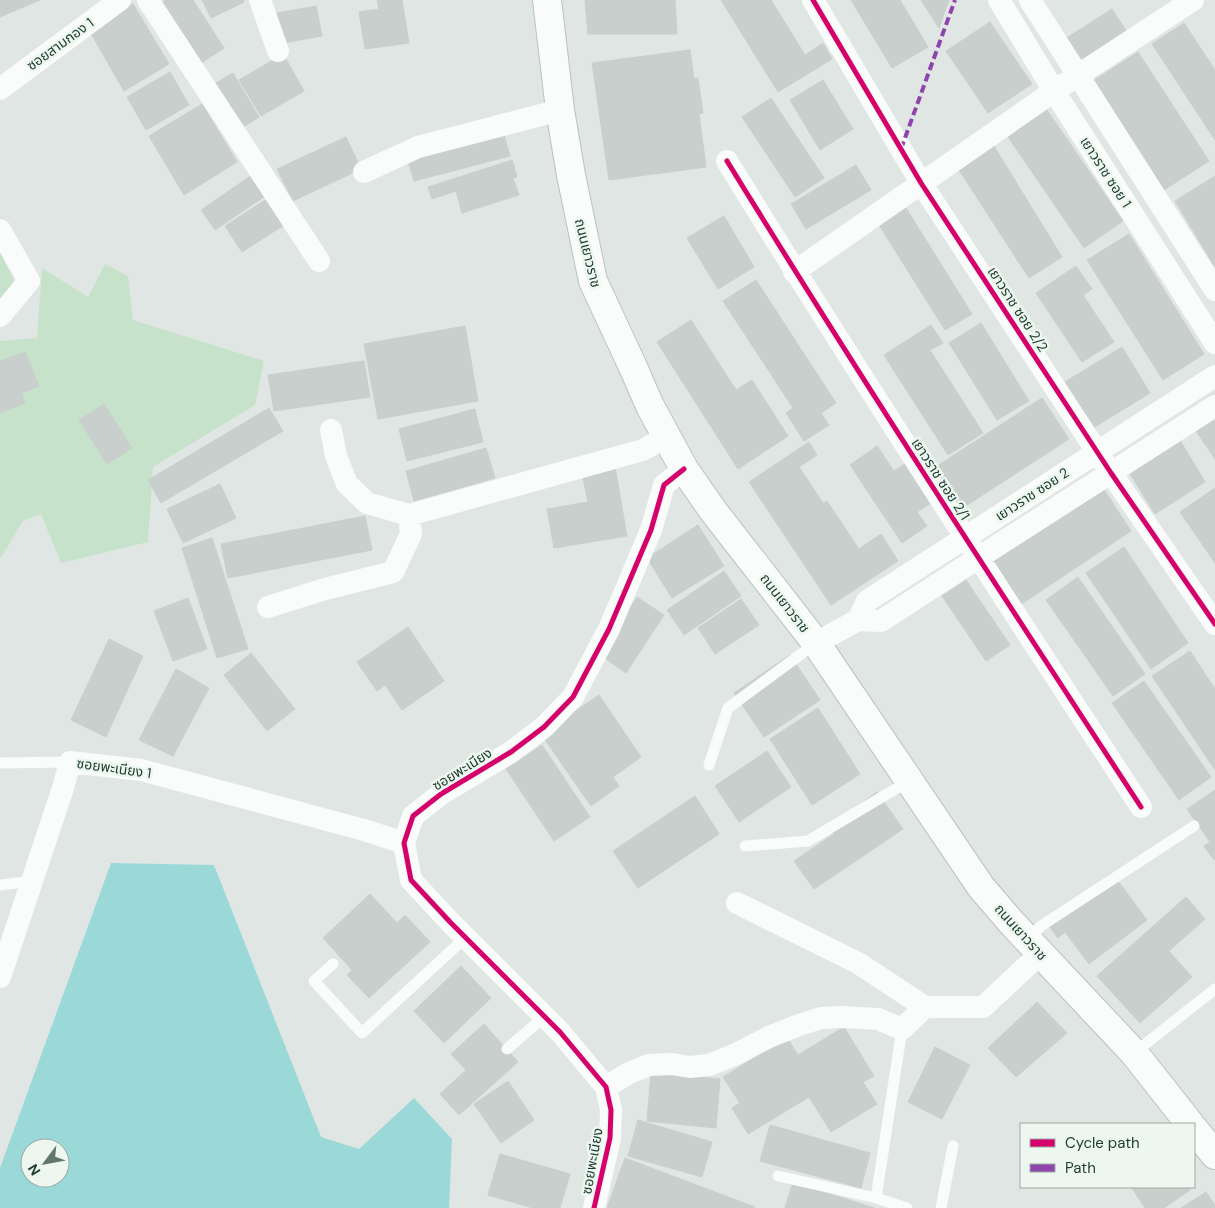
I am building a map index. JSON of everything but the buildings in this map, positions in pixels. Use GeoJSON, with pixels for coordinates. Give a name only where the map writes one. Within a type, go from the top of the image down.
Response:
{"type":"FeatureCollection","features":[{"type":"Feature","properties":{"kind":"main road","name":"ถนนเยาวราช"},"geometry":{"type":"LineString","coordinates":[[547,0],[560,110],[571,175],[593,281],[650,406],[684,469],[714,512],[816,643],[981,887],[1034,947],[1134,1053],[1189,1123]]}},
{"type":"Feature","properties":{"kind":"main road"},"geometry":{"type":"LineString","coordinates":[[1195,1130],[1215,1155]]}},
{"type":"Feature","properties":{"kind":"street","name":"ซอยสามกอง 1"},"geometry":{"type":"LineString","coordinates":[[0,89],[120,0]]}},
{"type":"Feature","properties":{"kind":"street"},"geometry":{"type":"LineString","coordinates":[[148,0],[318,261]]}},
{"type":"Feature","properties":{"kind":"street"},"geometry":{"type":"LineString","coordinates":[[260,0],[278,51]]}},
{"type":"Feature","properties":{"kind":"street","name":"เยาวราช ซอย 2/2"},"geometry":{"type":"LineString","coordinates":[[813,0],[921,183],[1097,452],[1215,624]]}},
{"type":"Feature","properties":{"kind":"street","name":"เยาวราช ซอย 1"},"geometry":{"type":"LineString","coordinates":[[999,0],[1054,91],[1215,343]]}},
{"type":"Feature","properties":{"kind":"street","name":"เยาวราช ซอย 1"},"geometry":{"type":"LineString","coordinates":[[1030,0],[1215,290]]}},
{"type":"Feature","properties":{"kind":"street"},"geometry":{"type":"LineString","coordinates":[[794,272],[1054,91],[1193,0]]}},
{"type":"Feature","properties":{"kind":"street"},"geometry":{"type":"LineString","coordinates":[[364,172],[418,147],[560,110]]}},
{"type":"Feature","properties":{"kind":"street","name":"เยาวราช ซอย 2/1"},"geometry":{"type":"LineString","coordinates":[[727,162],[794,272],[1141,807]]}},
{"type":"Feature","properties":{"kind":"street"},"geometry":{"type":"LineString","coordinates":[[1130,210],[1154,194]]}},
{"type":"Feature","properties":{"kind":"street"},"geometry":{"type":"LineString","coordinates":[[0,230],[29,281],[0,316]]}},
{"type":"Feature","properties":{"kind":"street","name":"เยาวราช ซอย 2"},"geometry":{"type":"LineString","coordinates":[[858,620],[868,601],[1215,376]]}},
{"type":"Feature","properties":{"kind":"street","name":"เยาวราช ซอย 2"},"geometry":{"type":"LineString","coordinates":[[816,643],[858,620],[881,621],[1215,406]]}},
{"type":"Feature","properties":{"kind":"street"},"geometry":{"type":"LineString","coordinates":[[331,430],[336,456],[348,484],[367,503],[409,515],[643,450],[666,437]]}},
{"type":"Feature","properties":{"kind":"street","name":"ซอยพะเนียง"},"geometry":{"type":"LineString","coordinates":[[594,1208],[610,1138],[611,1110],[606,1087],[545,1016],[410,880],[404,843],[413,816],[441,794],[511,752],[544,727],[573,697],[608,629],[644,548],[664,485],[684,469]]}},
{"type":"Feature","properties":{"kind":"street"},"geometry":{"type":"LineString","coordinates":[[268,607],[325,589],[393,572],[411,534],[409,515]]}},
{"type":"Feature","properties":{"kind":"street","name":"ซอยพะเนียง 1"},"geometry":{"type":"LineString","coordinates":[[0,977],[70,762],[142,770],[364,830],[404,843]]}},
{"type":"Feature","properties":{"kind":"street"},"geometry":{"type":"LineString","coordinates":[[737,903],[858,963],[925,1007],[983,1007],[1034,947]]}},
{"type":"Feature","properties":{"kind":"street"},"geometry":{"type":"LineString","coordinates":[[606,1087],[629,1073],[649,1065],[672,1064],[690,1067],[709,1065],[734,1055],[769,1037],[821,1018],[878,1019],[902,1029],[925,1007]]}},
{"type":"Feature","properties":{"kind":"lane"},"geometry":{"type":"LineString","coordinates":[[709,765],[728,708],[816,643]]}},
{"type":"Feature","properties":{"kind":"lane"},"geometry":{"type":"LineString","coordinates":[[0,762],[70,762]]}},
{"type":"Feature","properties":{"kind":"lane"},"geometry":{"type":"LineString","coordinates":[[744,846],[808,841],[909,781]]}},
{"type":"Feature","properties":{"kind":"lane"},"geometry":{"type":"LineString","coordinates":[[1034,947],[1041,926],[1194,826]]}},
{"type":"Feature","properties":{"kind":"lane"},"geometry":{"type":"LineString","coordinates":[[0,885],[32,881]]}},
{"type":"Feature","properties":{"kind":"lane"},"geometry":{"type":"LineString","coordinates":[[333,964],[314,981],[362,1033],[466,937]]}},
{"type":"Feature","properties":{"kind":"lane"},"geometry":{"type":"LineString","coordinates":[[1134,1053],[1215,989]]}},
{"type":"Feature","properties":{"kind":"lane"},"geometry":{"type":"LineString","coordinates":[[506,1049],[545,1016]]}},
{"type":"Feature","properties":{"kind":"lane"},"geometry":{"type":"LineString","coordinates":[[876,1198],[902,1029]]}},
{"type":"Feature","properties":{"kind":"lane"},"geometry":{"type":"LineString","coordinates":[[941,1208],[953,1146]]}},
{"type":"Feature","properties":{"kind":"lane"},"geometry":{"type":"LineString","coordinates":[[778,1176],[876,1198],[907,1208]]}},
{"type":"Feature","properties":{"kind":"green space"},"geometry":{"type":"Polygon","coordinates":[[[0,252],[14,280],[0,300],[0,252]]]}},
{"type":"Feature","properties":{"kind":"green space"},"geometry":{"type":"Polygon","coordinates":[[[105,264],[128,276],[133,320],[264,361],[255,405],[153,467],[148,542],[61,563],[41,514],[23,521],[0,559],[0,341],[37,338],[42,268],[88,297],[105,264]]]}},
{"type":"Feature","properties":{"kind":"water"},"geometry":{"type":"Polygon","coordinates":[[[111,863],[214,865],[321,1137],[359,1149],[414,1098],[452,1139],[449,1208],[0,1208],[0,1168],[111,863]]]}},
{"type":"Feature","properties":{"kind":"marked path"},"geometry":{"type":"LineString","coordinates":[[901,149],[955,0]]}},
{"type":"Feature","properties":{"kind":"cycle path"},"geometry":{"type":"LineString","coordinates":[[813,0],[921,183],[1111,473],[1215,624]]}},
{"type":"Feature","properties":{"kind":"cycle path"},"geometry":{"type":"LineString","coordinates":[[727,161],[880,405],[1141,807]]}},
{"type":"Feature","properties":{"kind":"cycle path"},"geometry":{"type":"LineString","coordinates":[[594,1208],[610,1138],[611,1110],[606,1087],[560,1032],[451,923],[411,880],[404,843],[413,816],[441,794],[511,752],[544,727],[573,697],[609,629],[651,530],[664,485],[684,469]]}}]}
